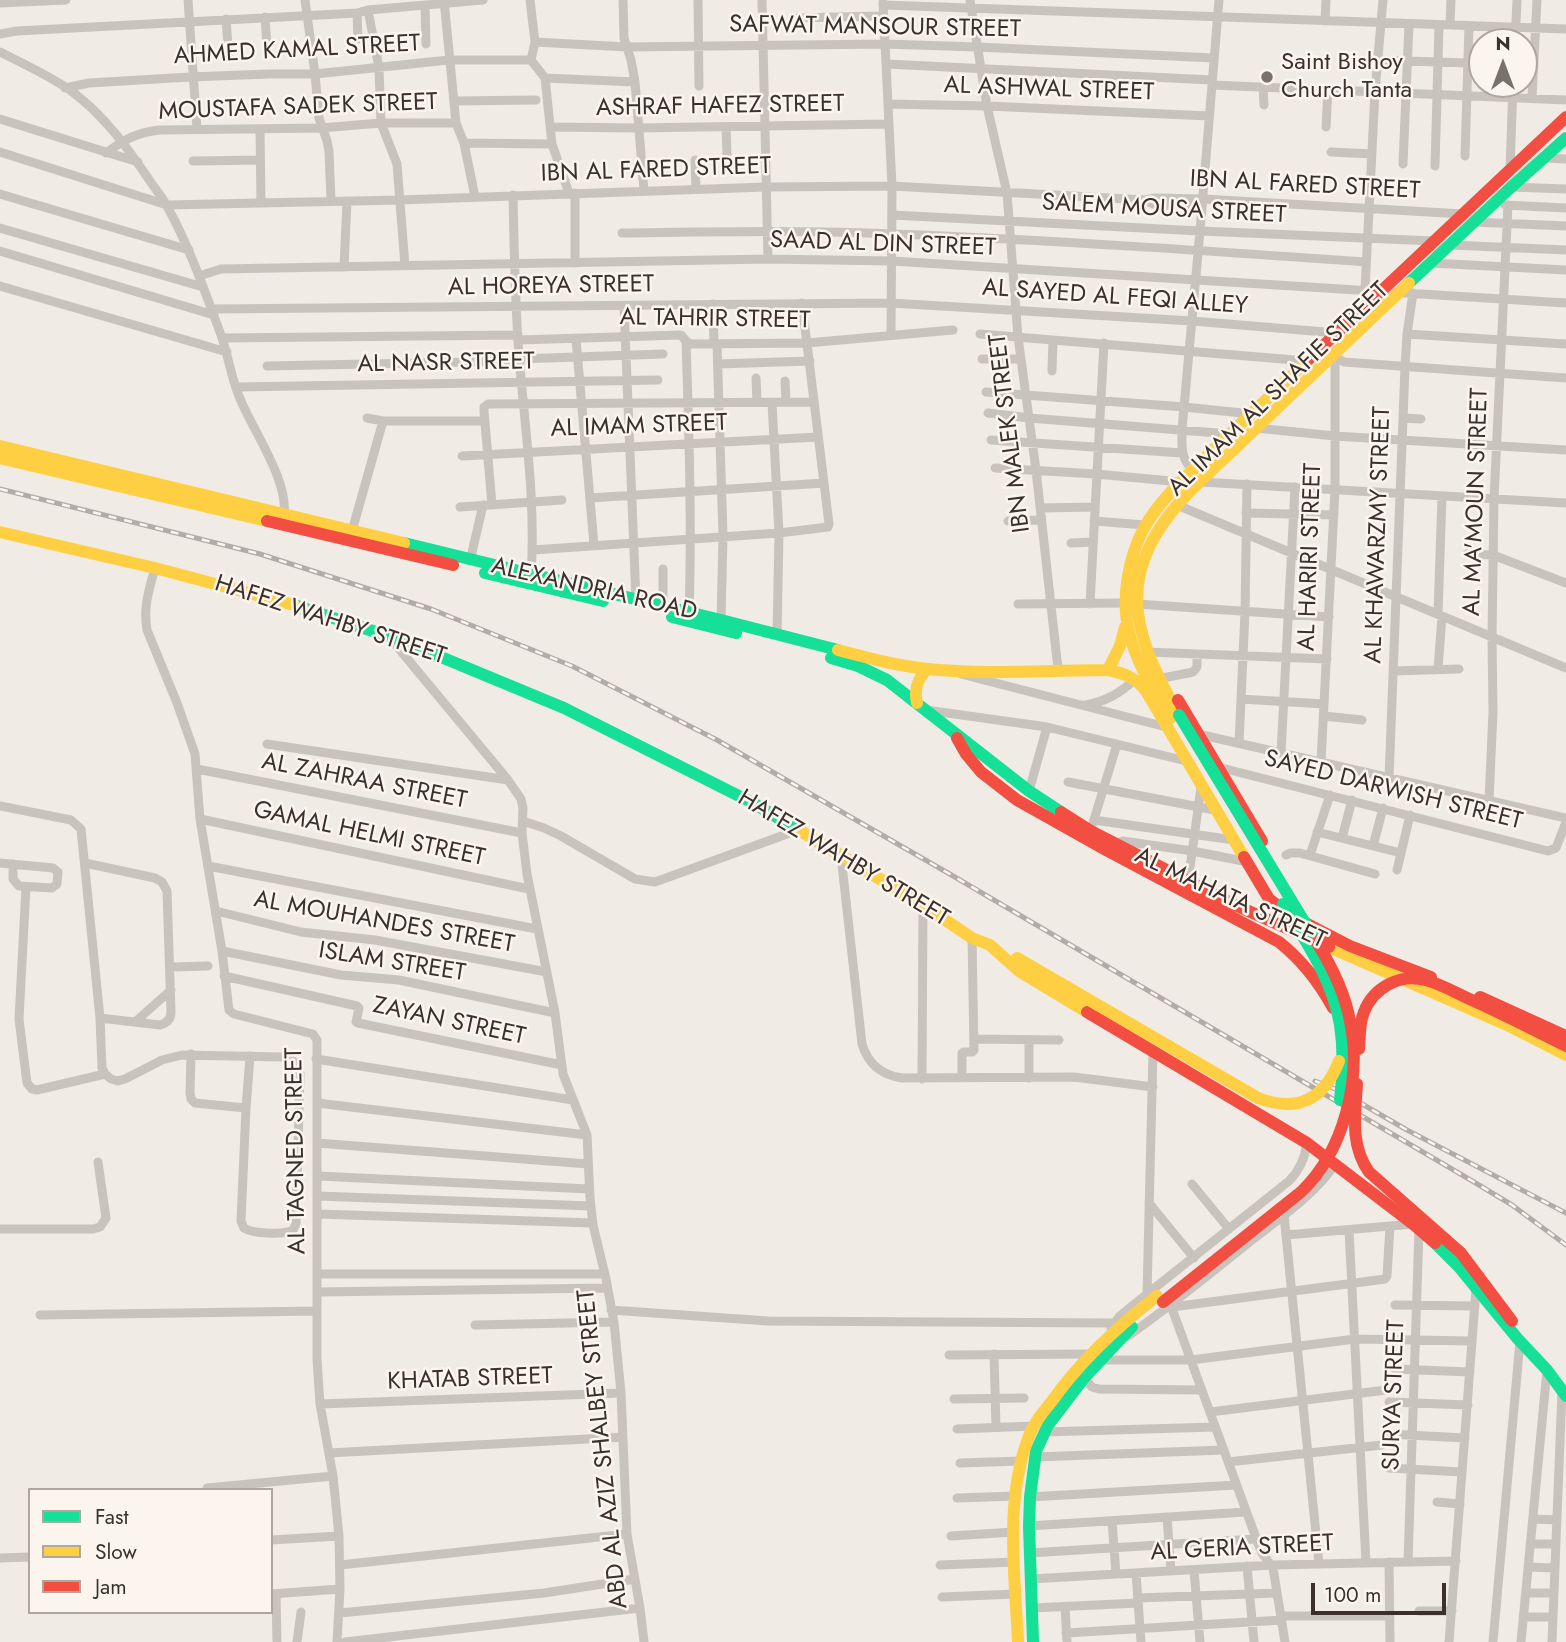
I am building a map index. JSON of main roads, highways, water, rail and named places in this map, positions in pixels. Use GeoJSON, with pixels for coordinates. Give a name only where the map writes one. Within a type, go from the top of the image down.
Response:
{"type":"FeatureCollection","features":[{"type":"Feature","properties":{"kind":"main road","name":"AL IMAM AL SHAFIE STREET"},"geometry":{"type":"LineString","coordinates":[[1172,720],[1130,603],[1131,562],[1145,525],[1181,482],[1197,477],[1256,428],[1335,353],[1406,293],[1451,244],[1468,218],[1510,170],[1566,117]]}},
{"type":"Feature","properties":{"kind":"main road","name":"AL IMAM AL SHAFIE STREET"},"geometry":{"type":"LineString","coordinates":[[1172,720],[1136,654],[1126,620],[1144,557],[1158,529],[1230,434],[1434,241],[1492,204],[1566,138]]}},
{"type":"Feature","properties":{"kind":"main road","name":"ALEXANDRIA ROAD"},"geometry":{"type":"LineString","coordinates":[[0,446],[844,661],[887,680],[920,706]]}},
{"type":"Feature","properties":{"kind":"main road","name":"ALEXANDRIA ROAD"},"geometry":{"type":"LineString","coordinates":[[0,458],[283,519],[352,531],[721,620],[882,662],[948,671],[1118,671],[1135,679],[1172,720]]}},
{"type":"Feature","properties":{"kind":"main road","name":"HAFEZ WAHBY STREET"},"geometry":{"type":"LineString","coordinates":[[0,532],[155,568],[280,601],[389,636],[530,693],[612,730],[753,803],[923,905],[972,938],[990,945],[1019,971],[1307,1143],[1445,1252],[1543,1365],[1564,1394]]}},
{"type":"Feature","properties":{"kind":"main road"},"geometry":{"type":"LineString","coordinates":[[1108,670],[1120,646],[1126,620]]}},
{"type":"Feature","properties":{"kind":"main road"},"geometry":{"type":"LineString","coordinates":[[920,706],[916,684],[927,669]]}},
{"type":"Feature","properties":{"kind":"main road","name":"AL IMAM AL SHAFIE STREET"},"geometry":{"type":"LineString","coordinates":[[1158,679],[1174,694],[1314,928]]}},
{"type":"Feature","properties":{"kind":"main road","name":"AL MAHATA STREET"},"geometry":{"type":"LineString","coordinates":[[920,706],[1029,791],[1093,825],[1116,844],[1266,919],[1495,1019],[1566,1055]]}},
{"type":"Feature","properties":{"kind":"main road"},"geometry":{"type":"LineString","coordinates":[[1172,720],[1185,761],[1274,904],[1272,913],[1266,919]]}},
{"type":"Feature","properties":{"kind":"main road"},"geometry":{"type":"LineString","coordinates":[[1162,1301],[1306,1175],[1327,1141],[1342,1085],[1340,1021],[1330,990],[1314,956],[1172,720]]}},
{"type":"Feature","properties":{"kind":"main road"},"geometry":{"type":"LineString","coordinates":[[1039,1429],[1039,1417],[1108,1343],[1312,1181],[1340,1130],[1348,1102],[1353,1067],[1350,1021],[1328,961],[1172,720]]}},
{"type":"Feature","properties":{"kind":"main road"},"geometry":{"type":"LineString","coordinates":[[953,732],[981,772],[1017,800],[1286,947],[1316,978],[1340,1021]]}},
{"type":"Feature","properties":{"kind":"main road","name":"AL MAHATA STREET"},"geometry":{"type":"LineString","coordinates":[[1274,904],[1314,928],[1357,948],[1492,1002],[1566,1036]]}},
{"type":"Feature","properties":{"kind":"main road"},"geometry":{"type":"LineString","coordinates":[[990,945],[1272,1104],[1294,1105],[1318,1093],[1337,1068],[1342,1047]]}},
{"type":"Feature","properties":{"kind":"main road"},"geometry":{"type":"LineString","coordinates":[[1543,1365],[1461,1253],[1362,1163],[1356,1139],[1361,1025],[1369,1001],[1377,992],[1398,979],[1421,978],[1505,1015],[1566,1046]]}},
{"type":"Feature","properties":{"kind":"main road"},"geometry":{"type":"LineString","coordinates":[[1028,1459],[1016,1496],[1014,1532],[1018,1636],[1032,1636],[1028,1459],[1030,1435],[1039,1429],[1084,1378],[1095,1357]]}},
{"type":"Feature","properties":{"kind":"railway"},"geometry":{"type":"LineString","coordinates":[[0,489],[260,554],[431,609],[572,666],[717,740],[948,873],[1474,1182],[1512,1205],[1566,1245]]}},
{"type":"Feature","properties":{"kind":"railway"},"geometry":{"type":"LineString","coordinates":[[1315,1081],[1338,1090],[1407,1130],[1566,1213]]}},
{"type":"Feature","properties":{"kind":"place","name":"Saint Bishoy Church Tanta"},"geometry":{"type":"Point","coordinates":[1267,77]}}]}
